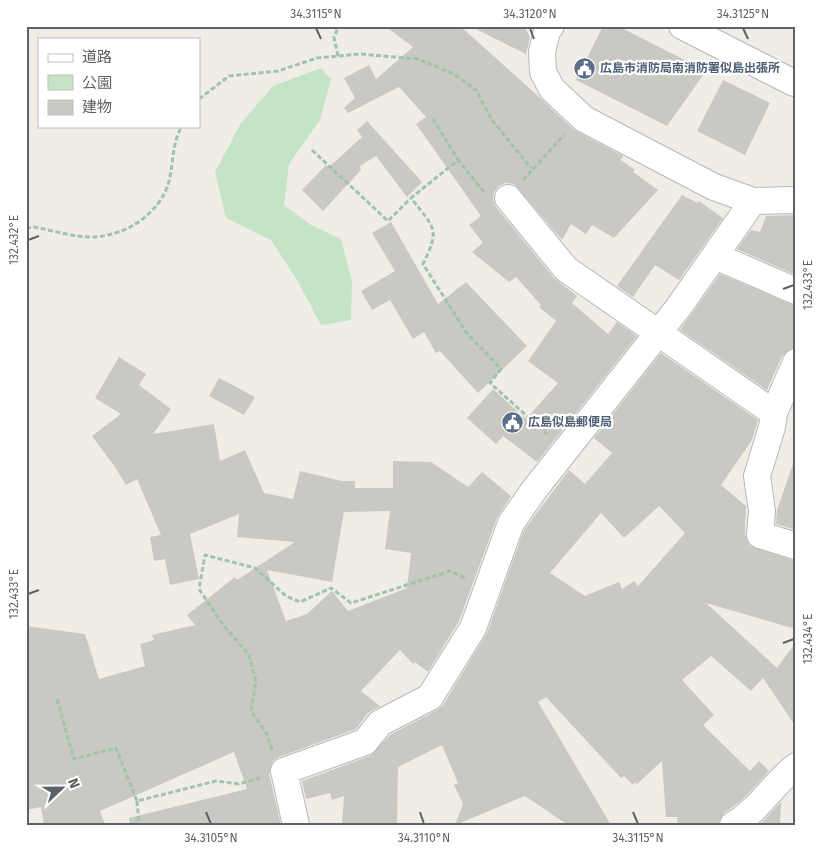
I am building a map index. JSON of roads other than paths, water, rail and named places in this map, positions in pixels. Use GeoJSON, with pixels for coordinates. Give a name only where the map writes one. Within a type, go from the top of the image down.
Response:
{"type":"FeatureCollection","features":[{"type":"Feature","properties":{"kind":"street"},"geometry":{"type":"LineString","coordinates":[[552,26],[547,31],[542,52],[543,72],[552,89],[581,116],[714,187],[753,201],[796,200]]}},
{"type":"Feature","properties":{"kind":"street"},"geometry":{"type":"LineString","coordinates":[[682,26],[794,83]]}},
{"type":"Feature","properties":{"kind":"street"},"geometry":{"type":"LineString","coordinates":[[508,198],[566,269],[659,331],[774,413]]}},
{"type":"Feature","properties":{"kind":"street"},"geometry":{"type":"LineString","coordinates":[[296,825],[284,770],[365,742],[380,723],[430,697],[473,628],[511,523],[565,450],[659,331],[753,201]]}},
{"type":"Feature","properties":{"kind":"street"},"geometry":{"type":"LineString","coordinates":[[715,256],[796,291]]}},
{"type":"Feature","properties":{"kind":"street"},"geometry":{"type":"LineString","coordinates":[[796,362],[774,413],[772,427],[757,476],[762,511],[760,535],[796,546]]}},
{"type":"Feature","properties":{"kind":"street"},"geometry":{"type":"LineString","coordinates":[[733,825],[749,816],[786,774],[796,766]]}},
{"type":"Feature","properties":{"kind":"place","name":"広島市消防局南消防署似島出張所"},"geometry":{"type":"Point","coordinates":[584,68]}},
{"type":"Feature","properties":{"kind":"place","name":"広島似島郵便局"},"geometry":{"type":"Point","coordinates":[512,422]}}]}
